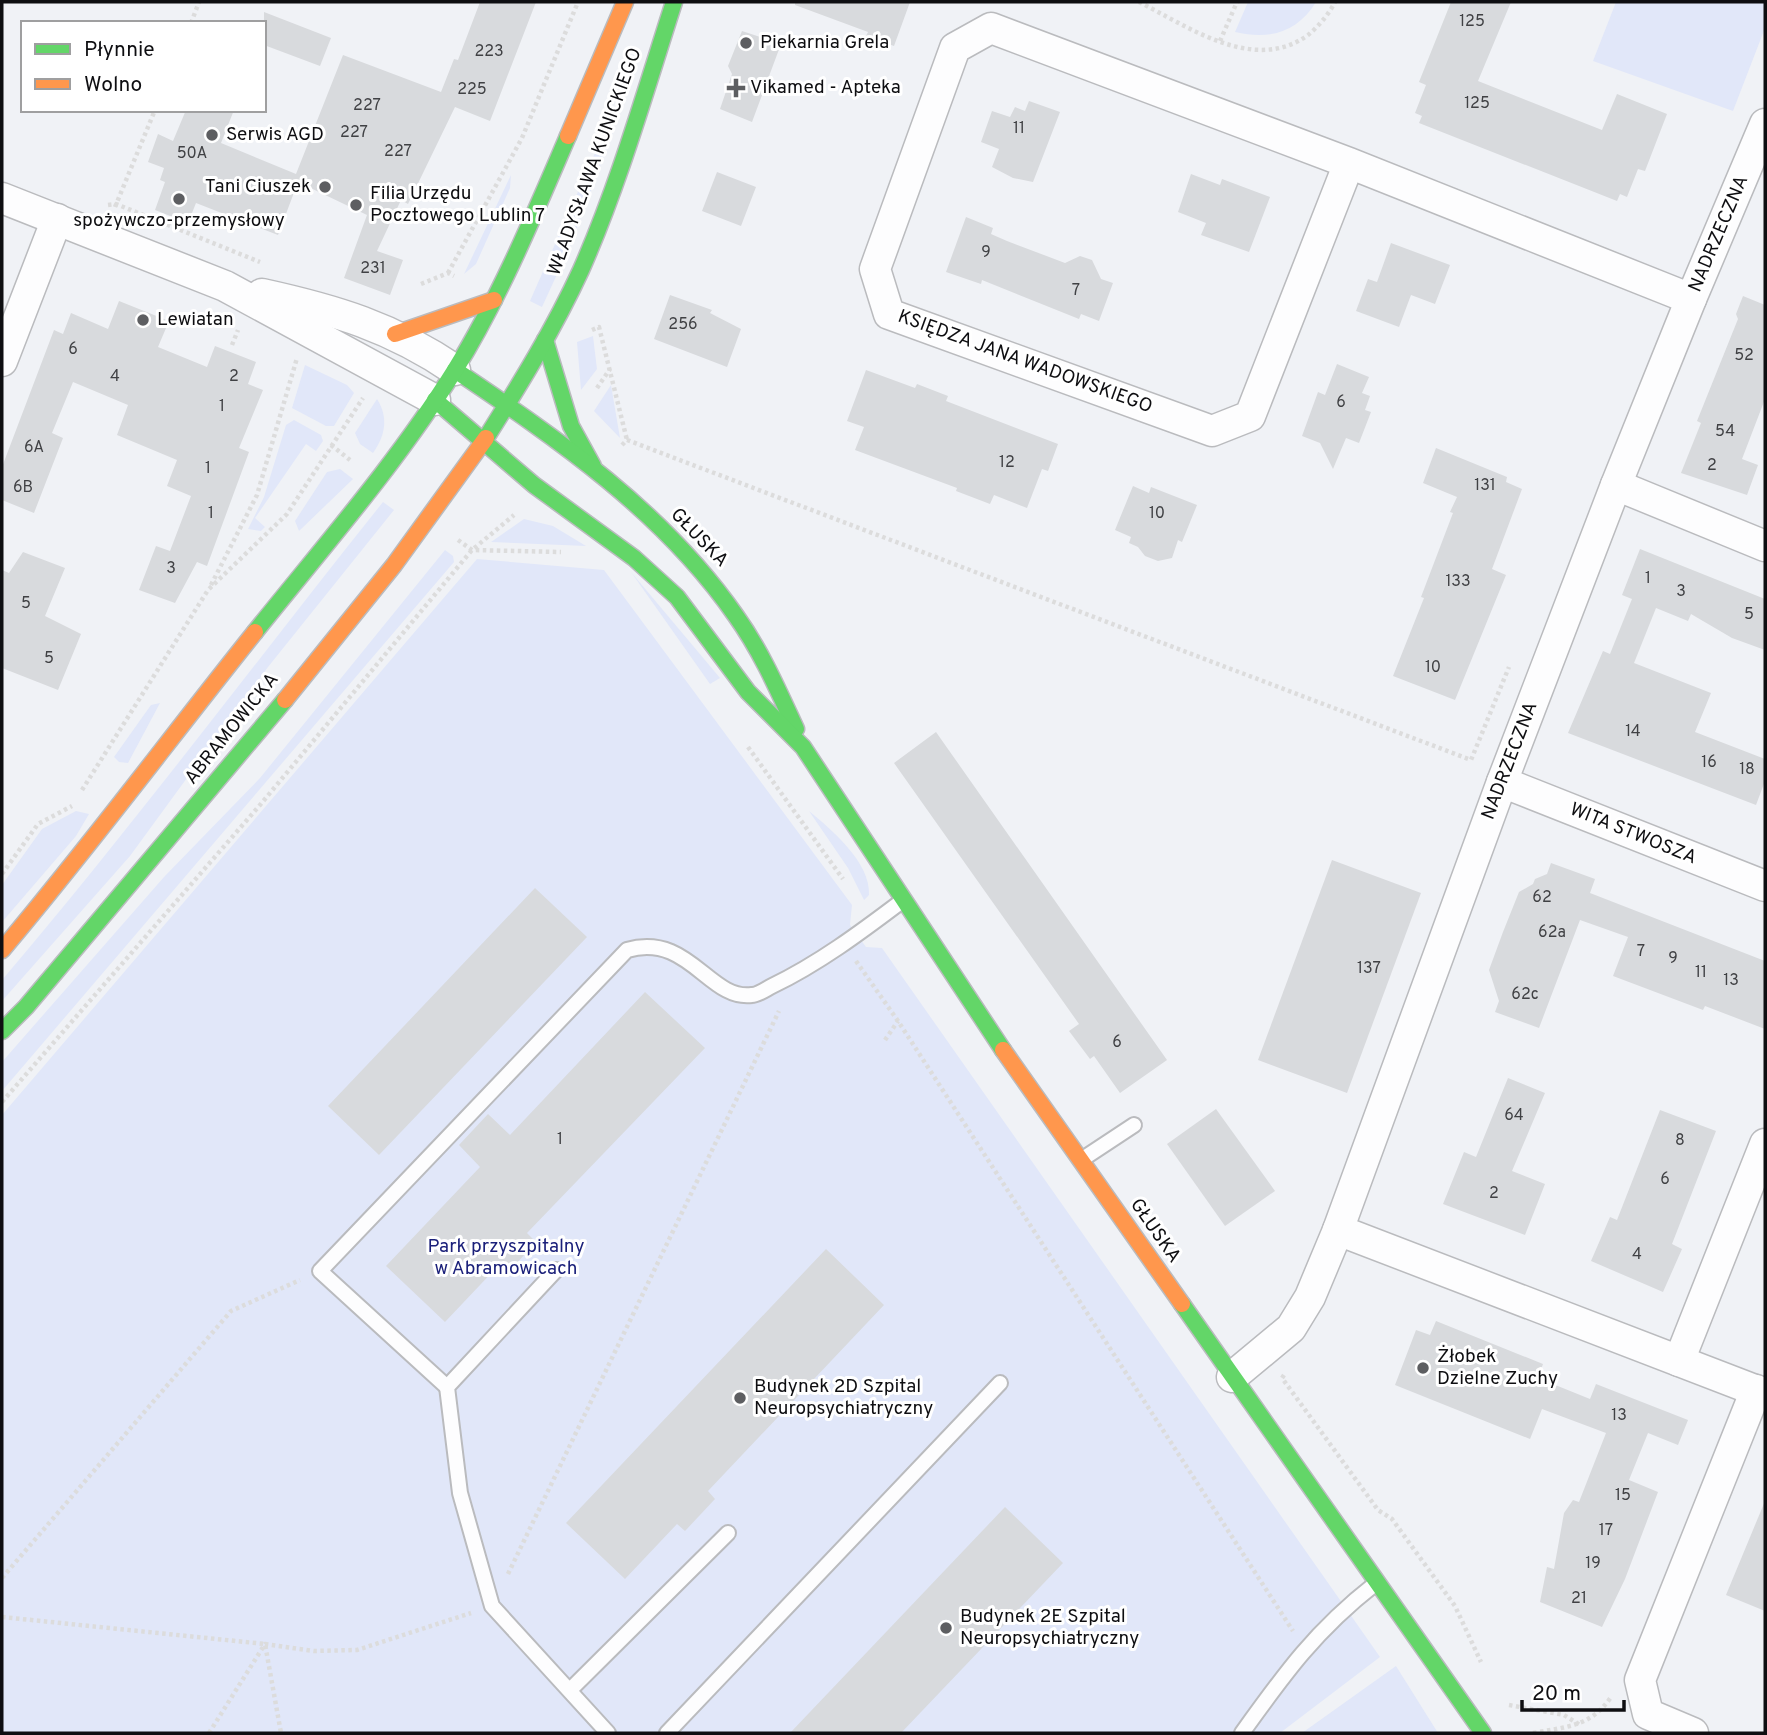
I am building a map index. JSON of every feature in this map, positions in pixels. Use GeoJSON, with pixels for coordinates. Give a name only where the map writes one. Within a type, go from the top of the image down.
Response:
{"type":"FeatureCollection","features":[{"type":"Feature","properties":{"kind":"main road","name":"WŁADYSŁAWA KUNICKIEGO"},"geometry":{"type":"LineString","coordinates":[[455,370],[494,300],[539,206],[625,2]]}},
{"type":"Feature","properties":{"kind":"main road","name":"WŁADYSŁAWA KUNICKIEGO"},"geometry":{"type":"LineString","coordinates":[[483,442],[545,340],[573,285],[599,223],[674,2]]}},
{"type":"Feature","properties":{"kind":"main road"},"geometry":{"type":"LineString","coordinates":[[395,334],[494,300]]}},
{"type":"Feature","properties":{"kind":"main road"},"geometry":{"type":"LineString","coordinates":[[545,340],[571,426],[593,466]]}},
{"type":"Feature","properties":{"kind":"main road"},"geometry":{"type":"LineString","coordinates":[[2,950],[102,831],[161,750],[376,481],[455,370]]}},
{"type":"Feature","properties":{"kind":"main road","name":"GŁUSKA"},"geometry":{"type":"LineString","coordinates":[[455,370],[593,466],[678,544],[709,577],[765,662],[784,697],[803,747]]}},
{"type":"Feature","properties":{"kind":"main road","name":"GŁUSKA"},"geometry":{"type":"LineString","coordinates":[[435,400],[534,485],[634,558],[677,597],[748,692],[803,747],[974,1008],[1483,1733]]}},
{"type":"Feature","properties":{"kind":"main road","name":"ABRAMOWICKA"},"geometry":{"type":"LineString","coordinates":[[2,1031],[113,905],[233,761],[428,519],[483,442]]}},
{"type":"Feature","properties":{"kind":"street","name":"KSIĘDZA JANA WADOWSKIEGO"},"geometry":{"type":"LineString","coordinates":[[1349,163],[1250,416],[1212,431],[889,314],[876,269],[955,48],[991,28],[1349,163],[1690,299]]}},
{"type":"Feature","properties":{"kind":"street","name":"NADRZECZNA"},"geometry":{"type":"LineString","coordinates":[[1232,1377],[1282,1338],[1310,1297],[1338,1230],[1502,782],[1616,485],[1690,299],[1763,135]]}},
{"type":"Feature","properties":{"kind":"street"},"geometry":{"type":"LineString","coordinates":[[2,198],[225,286],[435,400]]}},
{"type":"Feature","properties":{"kind":"street"},"geometry":{"type":"LineString","coordinates":[[2,361],[57,219]]}},
{"type":"Feature","properties":{"kind":"street"},"geometry":{"type":"LineString","coordinates":[[225,286],[331,309],[395,334],[455,370]]}},
{"type":"Feature","properties":{"kind":"street"},"geometry":{"type":"LineString","coordinates":[[1616,485],[1765,546]]}},
{"type":"Feature","properties":{"kind":"street","name":"WITA STWOSZA"},"geometry":{"type":"LineString","coordinates":[[1502,782],[1765,886]]}},
{"type":"Feature","properties":{"kind":"street"},"geometry":{"type":"LineString","coordinates":[[1679,1361],[1765,1144]]}},
{"type":"Feature","properties":{"kind":"street"},"geometry":{"type":"LineString","coordinates":[[1338,1230],[1761,1392],[1640,1680],[1648,1714],[1693,1733]]}},
{"type":"Feature","properties":{"kind":"lane"},"geometry":{"type":"LineString","coordinates":[[608,1733],[492,1606],[460,1493],[447,1387],[320,1271],[627,950],[648,946],[662,948],[689,960],[733,992],[752,995],[797,974],[874,923],[904,899]]}},
{"type":"Feature","properties":{"kind":"lane"},"geometry":{"type":"LineString","coordinates":[[1080,1161],[1134,1125]]}},
{"type":"Feature","properties":{"kind":"lane"},"geometry":{"type":"LineString","coordinates":[[447,1387],[556,1270]]}},
{"type":"Feature","properties":{"kind":"lane"},"geometry":{"type":"LineString","coordinates":[[667,1733],[1000,1382]]}},
{"type":"Feature","properties":{"kind":"lane"},"geometry":{"type":"LineString","coordinates":[[570,1690],[728,1533]]}},
{"type":"Feature","properties":{"kind":"lane"},"geometry":{"type":"LineString","coordinates":[[1242,1733],[1304,1648],[1345,1607],[1377,1583]]}},
{"type":"Feature","properties":{"kind":"path"},"geometry":{"type":"LineString","coordinates":[[192,21],[199,2]]}},
{"type":"Feature","properties":{"kind":"path"},"geometry":{"type":"LineString","coordinates":[[449,273],[522,138],[578,2]]}},
{"type":"Feature","properties":{"kind":"path"},"geometry":{"type":"LineString","coordinates":[[1139,2],[1220,41],[1255,51],[1297,43],[1314,30],[1335,2]]}},
{"type":"Feature","properties":{"kind":"path"},"geometry":{"type":"LineString","coordinates":[[1220,41],[1237,2]]}},
{"type":"Feature","properties":{"kind":"path"},"geometry":{"type":"LineString","coordinates":[[103,238],[154,112]]}},
{"type":"Feature","properties":{"kind":"path"},"geometry":{"type":"LineString","coordinates":[[104,205],[116,204],[270,265]]}},
{"type":"Feature","properties":{"kind":"path"},"geometry":{"type":"LineString","coordinates":[[599,327],[627,440]]}},
{"type":"Feature","properties":{"kind":"path"},"geometry":{"type":"LineString","coordinates":[[232,345],[238,330]]}},
{"type":"Feature","properties":{"kind":"path"},"geometry":{"type":"LineString","coordinates":[[2,874],[38,824],[72,806],[208,590],[257,495],[297,358]]}},
{"type":"Feature","properties":{"kind":"path"},"geometry":{"type":"LineString","coordinates":[[610,439],[619,448],[627,440]]}},
{"type":"Feature","properties":{"kind":"path"},"geometry":{"type":"LineString","coordinates":[[627,440],[1471,760],[1510,662]]}},
{"type":"Feature","properties":{"kind":"path"},"geometry":{"type":"LineString","coordinates":[[208,590],[287,514],[331,445]]}},
{"type":"Feature","properties":{"kind":"path"},"geometry":{"type":"LineString","coordinates":[[2,1102],[260,805],[472,550],[564,552]]}},
{"type":"Feature","properties":{"kind":"path"},"geometry":{"type":"LineString","coordinates":[[744,741],[874,923]]}},
{"type":"Feature","properties":{"kind":"path"},"geometry":{"type":"LineString","coordinates":[[844,943],[898,1021],[1304,1648]]}},
{"type":"Feature","properties":{"kind":"path"},"geometry":{"type":"LineString","coordinates":[[2,1617],[314,1651],[356,1650],[492,1606],[797,974]]}},
{"type":"Feature","properties":{"kind":"path"},"geometry":{"type":"LineString","coordinates":[[885,1041],[898,1021]]}},
{"type":"Feature","properties":{"kind":"path"},"geometry":{"type":"LineString","coordinates":[[2,1578],[231,1311],[320,1271]]}},
{"type":"Feature","properties":{"kind":"path"},"geometry":{"type":"LineString","coordinates":[[1282,1338],[1297,1356],[1282,1378],[1378,1510],[1392,1519],[1455,1606],[1484,1669]]}},
{"type":"Feature","properties":{"kind":"path"},"geometry":{"type":"LineString","coordinates":[[209,1733],[265,1644]]}},
{"type":"Feature","properties":{"kind":"path"},"geometry":{"type":"LineString","coordinates":[[265,1644],[281,1733]]}},
{"type":"Feature","properties":{"kind":"path"},"geometry":{"type":"LineString","coordinates":[[1507,1714],[1501,1704],[1564,1715],[1580,1725]]}},
{"type":"Feature","properties":{"kind":"path"},"geometry":{"type":"LineString","coordinates":[[1533,1733],[1551,1730]]}},
{"type":"Feature","properties":{"kind":"green space"},"geometry":{"type":"Polygon","coordinates":[[[1248,2],[1316,2],[1300,21],[1291,27],[1281,32],[1259,35],[1235,32],[1248,2]]]}},
{"type":"Feature","properties":{"kind":"green space"},"geometry":{"type":"Polygon","coordinates":[[[1616,2],[1765,2],[1765,28],[1733,111],[1593,61],[1616,2]]]}},
{"type":"Feature","properties":{"kind":"green space"},"geometry":{"type":"Polygon","coordinates":[[[606,128],[614,129],[570,246],[542,307],[530,301],[606,128]]]}},
{"type":"Feature","properties":{"kind":"green space"},"geometry":{"type":"Polygon","coordinates":[[[511,175],[510,188],[476,264],[464,274],[511,175]]]}},
{"type":"Feature","properties":{"kind":"green space"},"geometry":{"type":"Polygon","coordinates":[[[593,336],[597,369],[581,390],[577,342],[593,336]]]}},
{"type":"Feature","properties":{"kind":"green space"},"geometry":{"type":"Polygon","coordinates":[[[305,365],[347,385],[354,393],[334,426],[326,426],[292,408],[305,365]]]}},
{"type":"Feature","properties":{"kind":"green space"},"geometry":{"type":"Polygon","coordinates":[[[611,385],[620,438],[594,411],[611,385]]]}},
{"type":"Feature","properties":{"kind":"green space"},"geometry":{"type":"Polygon","coordinates":[[[377,399],[383,413],[384,427],[373,453],[360,444],[355,433],[377,399]]]}},
{"type":"Feature","properties":{"kind":"green space"},"geometry":{"type":"Polygon","coordinates":[[[294,420],[321,435],[323,441],[316,451],[306,444],[255,518],[265,527],[261,531],[248,529],[264,497],[286,425],[294,420]]]}},
{"type":"Feature","properties":{"kind":"green space"},"geometry":{"type":"Polygon","coordinates":[[[340,469],[353,479],[299,531],[295,521],[327,472],[340,469]]]}},
{"type":"Feature","properties":{"kind":"green space"},"geometry":{"type":"Polygon","coordinates":[[[383,502],[394,510],[268,667],[130,856],[2,1001],[2,980],[147,803],[383,502]]]}},
{"type":"Feature","properties":{"kind":"green space"},"geometry":{"type":"Polygon","coordinates":[[[524,519],[553,526],[586,546],[491,542],[524,519]]]}},
{"type":"Feature","properties":{"kind":"green space"},"geometry":{"type":"Polygon","coordinates":[[[445,550],[453,556],[454,562],[2,1091],[2,1062],[164,877],[260,778],[445,550]]]}},
{"type":"Feature","properties":{"kind":"green space","name":"Park przyszpitalny w Abramowicach"},"geometry":{"type":"Polygon","coordinates":[[[477,559],[604,570],[852,905],[850,925],[866,947],[882,948],[1380,1657],[1280,1733],[2,1733],[2,1115],[477,559]]]}},
{"type":"Feature","properties":{"kind":"green space"},"geometry":{"type":"Polygon","coordinates":[[[631,572],[720,678],[710,684],[631,572]]]}},
{"type":"Feature","properties":{"kind":"green space"},"geometry":{"type":"Polygon","coordinates":[[[160,703],[128,763],[119,762],[114,757],[151,705],[160,703]]]}},
{"type":"Feature","properties":{"kind":"green space"},"geometry":{"type":"Polygon","coordinates":[[[76,811],[89,814],[76,836],[2,922],[2,885],[42,829],[76,811]]]}},
{"type":"Feature","properties":{"kind":"green space"},"geometry":{"type":"Polygon","coordinates":[[[809,811],[839,837],[857,859],[868,883],[869,895],[864,900],[848,868],[809,811]]]}},
{"type":"Feature","properties":{"kind":"green space"},"geometry":{"type":"Polygon","coordinates":[[[1396,1666],[1438,1733],[1302,1733],[1396,1666]]]}},
{"type":"Feature","properties":{"kind":"building"},"geometry":{"type":"Polygon","coordinates":[[[480,2],[536,2],[490,121],[455,107],[408,204],[401,200],[377,251],[403,260],[390,295],[344,278],[367,215],[298,182],[278,235],[196,203],[188,223],[155,210],[165,182],[160,180],[164,168],[148,162],[158,134],[173,141],[185,112],[233,112],[221,143],[296,174],[343,55],[441,92],[454,59],[458,60],[480,2]]]}},
{"type":"Feature","properties":{"kind":"building"},"geometry":{"type":"Polygon","coordinates":[[[795,2],[910,2],[894,46],[866,36],[868,32],[795,5],[795,2]]]}},
{"type":"Feature","properties":{"kind":"building"},"geometry":{"type":"Polygon","coordinates":[[[1451,2],[1511,2],[1478,81],[1602,130],[1617,94],[1667,114],[1645,171],[1638,169],[1627,197],[1620,194],[1617,201],[1419,123],[1422,116],[1415,113],[1426,85],[1419,82],[1451,2]]]}},
{"type":"Feature","properties":{"kind":"building"},"geometry":{"type":"Polygon","coordinates":[[[264,12],[331,38],[320,66],[266,46],[264,12]]]}},
{"type":"Feature","properties":{"kind":"building"},"geometry":{"type":"Polygon","coordinates":[[[742,31],[781,44],[752,122],[720,109],[732,74],[728,66],[742,31]]]}},
{"type":"Feature","properties":{"kind":"building"},"geometry":{"type":"Polygon","coordinates":[[[1029,101],[1060,112],[1033,182],[1013,178],[992,167],[999,149],[981,142],[992,111],[1010,117],[1015,107],[1025,111],[1029,101]]]}},
{"type":"Feature","properties":{"kind":"building"},"geometry":{"type":"Polygon","coordinates":[[[717,172],[756,187],[741,226],[702,211],[717,172]]]}},
{"type":"Feature","properties":{"kind":"building"},"geometry":{"type":"Polygon","coordinates":[[[1191,174],[1220,185],[1222,179],[1270,197],[1249,252],[1201,235],[1206,223],[1178,212],[1191,174]]]}},
{"type":"Feature","properties":{"kind":"building"},"geometry":{"type":"Polygon","coordinates":[[[966,217],[993,228],[991,234],[1065,263],[1080,256],[1092,260],[1101,279],[1113,283],[1099,321],[1081,314],[1079,319],[982,280],[981,284],[946,272],[966,217]]]}},
{"type":"Feature","properties":{"kind":"building"},"geometry":{"type":"Polygon","coordinates":[[[1391,243],[1450,265],[1435,304],[1411,295],[1399,327],[1356,311],[1368,279],[1377,282],[1391,243]]]}},
{"type":"Feature","properties":{"kind":"building"},"geometry":{"type":"Polygon","coordinates":[[[670,295],[712,310],[710,313],[741,329],[727,367],[654,339],[670,295]]]}},
{"type":"Feature","properties":{"kind":"building"},"geometry":{"type":"Polygon","coordinates":[[[1743,296],[1765,305],[1765,399],[1742,459],[1758,465],[1747,495],[1681,473],[1701,423],[1697,421],[1738,319],[1736,314],[1743,296]]]}},
{"type":"Feature","properties":{"kind":"building"},"geometry":{"type":"Polygon","coordinates":[[[119,301],[169,321],[158,347],[207,367],[215,346],[256,362],[248,384],[263,390],[239,448],[249,452],[207,566],[197,562],[175,603],[139,590],[156,546],[170,551],[191,496],[167,486],[177,460],[117,435],[128,405],[73,382],[52,433],[63,438],[34,513],[2,500],[2,467],[54,330],[63,334],[71,313],[108,329],[119,301]]]}},
{"type":"Feature","properties":{"kind":"building"},"geometry":{"type":"Polygon","coordinates":[[[1337,364],[1369,377],[1362,393],[1370,396],[1365,410],[1371,412],[1359,443],[1346,438],[1333,469],[1320,443],[1302,436],[1318,392],[1325,395],[1337,364]]]}},
{"type":"Feature","properties":{"kind":"building"},"geometry":{"type":"Polygon","coordinates":[[[866,370],[915,388],[917,384],[948,396],[946,401],[1058,444],[1048,471],[1042,469],[1027,508],[994,495],[990,504],[956,491],[957,488],[855,450],[864,427],[847,421],[866,370]]]}},
{"type":"Feature","properties":{"kind":"building"},"geometry":{"type":"Polygon","coordinates":[[[1436,448],[1507,477],[1506,482],[1522,489],[1492,569],[1506,575],[1455,700],[1393,676],[1424,598],[1421,597],[1457,497],[1423,483],[1436,448]]]}},
{"type":"Feature","properties":{"kind":"building"},"geometry":{"type":"Polygon","coordinates":[[[1133,486],[1149,493],[1151,487],[1197,505],[1182,542],[1178,540],[1172,558],[1158,561],[1145,556],[1138,547],[1129,543],[1131,537],[1115,530],[1133,486]]]}},
{"type":"Feature","properties":{"kind":"building"},"geometry":{"type":"Polygon","coordinates":[[[1640,549],[1765,599],[1765,650],[1732,638],[1691,614],[1688,621],[1656,608],[1634,663],[1711,693],[1695,732],[1765,759],[1765,781],[1756,805],[1568,733],[1603,651],[1610,654],[1632,599],[1622,595],[1640,549]]]}},
{"type":"Feature","properties":{"kind":"building"},"geometry":{"type":"Polygon","coordinates":[[[23,552],[65,568],[45,616],[81,634],[58,690],[2,668],[2,570],[9,573],[23,552]]]}},
{"type":"Feature","properties":{"kind":"building"},"geometry":{"type":"Polygon","coordinates":[[[936,732],[1167,1060],[1120,1093],[1094,1056],[1090,1059],[1069,1031],[1079,1024],[894,763],[936,732]]]}},
{"type":"Feature","properties":{"kind":"building"},"geometry":{"type":"Polygon","coordinates":[[[1332,860],[1421,893],[1347,1093],[1258,1060],[1332,860]]]}},
{"type":"Feature","properties":{"kind":"building"},"geometry":{"type":"Polygon","coordinates":[[[1551,863],[1595,879],[1590,893],[1765,961],[1765,1029],[1705,1006],[1703,1010],[1613,976],[1628,937],[1580,920],[1539,1028],[1495,1012],[1499,1001],[1489,970],[1503,932],[1519,892],[1533,884],[1535,879],[1547,874],[1551,863]]]}},
{"type":"Feature","properties":{"kind":"building"},"geometry":{"type":"Polygon","coordinates":[[[535,888],[587,937],[379,1155],[328,1106],[535,888]]]}},
{"type":"Feature","properties":{"kind":"building"},"geometry":{"type":"Polygon","coordinates":[[[645,992],[705,1048],[527,1233],[536,1242],[505,1276],[498,1266],[445,1322],[386,1266],[480,1167],[459,1145],[488,1114],[510,1135],[645,992]]]}},
{"type":"Feature","properties":{"kind":"building"},"geometry":{"type":"Polygon","coordinates":[[[1508,1078],[1545,1093],[1512,1171],[1545,1184],[1525,1235],[1443,1204],[1464,1152],[1476,1157],[1508,1078]]]}},
{"type":"Feature","properties":{"kind":"building"},"geometry":{"type":"Polygon","coordinates":[[[1216,1109],[1275,1191],[1225,1226],[1167,1144],[1216,1109]]]}},
{"type":"Feature","properties":{"kind":"building"},"geometry":{"type":"Polygon","coordinates":[[[1660,1110],[1716,1131],[1672,1244],[1682,1249],[1663,1292],[1591,1261],[1610,1217],[1617,1220],[1660,1110]]]}},
{"type":"Feature","properties":{"kind":"building","name":"Budynek 2D Szpital Neuropsychiatryczny"},"geometry":{"type":"Polygon","coordinates":[[[826,1249],[884,1305],[708,1491],[715,1499],[685,1531],[677,1524],[625,1579],[566,1523],[826,1249]]]}},
{"type":"Feature","properties":{"kind":"building"},"geometry":{"type":"Polygon","coordinates":[[[1436,1321],[1543,1364],[1538,1378],[1590,1399],[1596,1384],[1688,1420],[1678,1445],[1648,1433],[1629,1480],[1658,1492],[1625,1579],[1602,1627],[1540,1602],[1547,1567],[1554,1569],[1564,1513],[1573,1500],[1579,1502],[1606,1433],[1542,1409],[1530,1439],[1395,1385],[1416,1330],[1430,1335],[1436,1321]]]}},
{"type":"Feature","properties":{"kind":"building"},"geometry":{"type":"Polygon","coordinates":[[[1765,1501],[1765,1611],[1726,1595],[1765,1501]]]}},
{"type":"Feature","properties":{"kind":"building","name":"Budynek 2E Szpital Neuropsychiatryczny"},"geometry":{"type":"Polygon","coordinates":[[[1005,1507],[1063,1563],[901,1733],[790,1733],[1005,1507]]]}},
{"type":"Feature","properties":{"kind":"traffic: fast"},"geometry":{"type":"LineString","coordinates":[[486,438],[548,335],[581,270],[619,171],[674,2]]}},
{"type":"Feature","properties":{"kind":"traffic: fast"},"geometry":{"type":"LineString","coordinates":[[255,632],[384,471],[455,370],[502,285],[568,136]]}},
{"type":"Feature","properties":{"kind":"traffic: fast"},"geometry":{"type":"LineString","coordinates":[[545,340],[571,426],[593,466]]}},
{"type":"Feature","properties":{"kind":"traffic: fast"},"geometry":{"type":"LineString","coordinates":[[455,370],[570,451],[643,511],[676,543],[707,578],[745,629],[769,671],[796,729]]}},
{"type":"Feature","properties":{"kind":"traffic: fast"},"geometry":{"type":"LineString","coordinates":[[435,400],[534,485],[634,558],[677,597],[748,692],[803,747],[1003,1050]]}},
{"type":"Feature","properties":{"kind":"traffic: fast"},"geometry":{"type":"LineString","coordinates":[[2,1031],[26,1007],[285,700]]}},
{"type":"Feature","properties":{"kind":"traffic: fast"},"geometry":{"type":"LineString","coordinates":[[1182,1304],[1483,1733]]}},
{"type":"Feature","properties":{"kind":"traffic: slow"},"geometry":{"type":"LineString","coordinates":[[568,136],[625,2]]}},
{"type":"Feature","properties":{"kind":"traffic: slow"},"geometry":{"type":"LineString","coordinates":[[395,334],[494,300]]}},
{"type":"Feature","properties":{"kind":"traffic: slow"},"geometry":{"type":"LineString","coordinates":[[285,700],[394,565],[486,438]]}},
{"type":"Feature","properties":{"kind":"traffic: slow"},"geometry":{"type":"LineString","coordinates":[[2,950],[255,632]]}},
{"type":"Feature","properties":{"kind":"traffic: slow"},"geometry":{"type":"LineString","coordinates":[[1003,1050],[1182,1304]]}},
{"type":"Feature","properties":{"kind":"place","name":"Piekarnia Grela"},"geometry":{"type":"Point","coordinates":[746,43]}},
{"type":"Feature","properties":{"kind":"place","name":"Vikamed - Apteka"},"geometry":{"type":"Point","coordinates":[736,88]}},
{"type":"Feature","properties":{"kind":"place","name":"Serwis AGD"},"geometry":{"type":"Point","coordinates":[212,135]}},
{"type":"Feature","properties":{"kind":"place","name":"Tani Ciuszek"},"geometry":{"type":"Point","coordinates":[325,187]}},
{"type":"Feature","properties":{"kind":"place","name":"spożywczo-przemysłowy"},"geometry":{"type":"Point","coordinates":[179,199]}},
{"type":"Feature","properties":{"kind":"place","name":"Filia Urzędu Pocztowego Lublin 7"},"geometry":{"type":"Point","coordinates":[356,205]}},
{"type":"Feature","properties":{"kind":"place","name":"Lewiatan"},"geometry":{"type":"Point","coordinates":[143,320]}},
{"type":"Feature","properties":{"kind":"place","name":"Żłobek Dzielne Zuchy"},"geometry":{"type":"Point","coordinates":[1423,1368]}},
{"type":"Feature","properties":{"kind":"place","name":"Budynek 2D Szpital Neuropsychiatryczny"},"geometry":{"type":"Point","coordinates":[740,1398]}},
{"type":"Feature","properties":{"kind":"place","name":"Budynek 2E Szpital Neuropsychiatryczny"},"geometry":{"type":"Point","coordinates":[946,1628]}}]}
